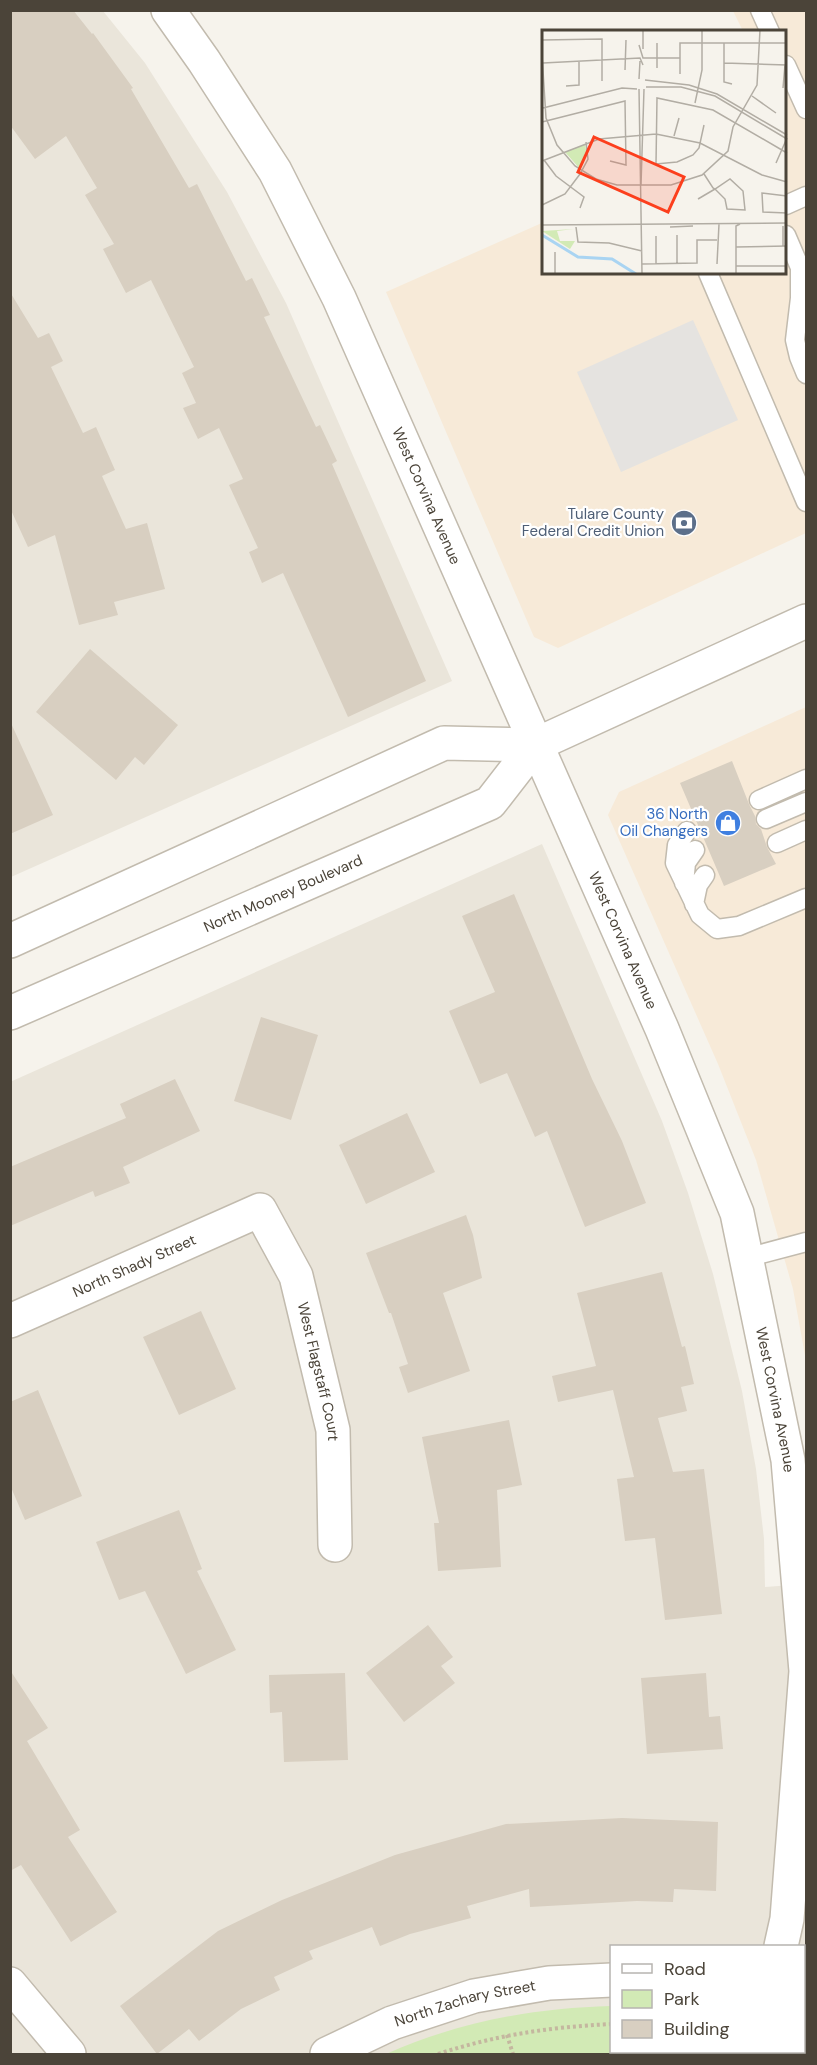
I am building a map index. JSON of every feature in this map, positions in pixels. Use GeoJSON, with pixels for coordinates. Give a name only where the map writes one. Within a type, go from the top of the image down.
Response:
{"type":"FeatureCollection","features":[{"type":"Feature","properties":{"kind":"street","name":"West Corvina Avenue"},"geometry":{"type":"LineString","coordinates":[[168,10],[275,171],[333,287],[662,1029],[737,1213],[788,1461],[806,1671],[786,1919],[781,1945]]}},
{"type":"Feature","properties":{"kind":"street","name":"North Mooney Boulevard"},"geometry":{"type":"LineString","coordinates":[[10,941],[444,743],[535,744],[807,621]]}},
{"type":"Feature","properties":{"kind":"street","name":"North Mooney Boulevard"},"geometry":{"type":"LineString","coordinates":[[10,1013],[490,803],[535,744]]}},
{"type":"Feature","properties":{"kind":"street","name":"North Shady Street"},"geometry":{"type":"LineString","coordinates":[[10,1321],[260,1210]]}},
{"type":"Feature","properties":{"kind":"street","name":"West Flagstaff Court"},"geometry":{"type":"LineString","coordinates":[[260,1210],[296,1276],[333,1430],[335,1545]]}},
{"type":"Feature","properties":{"kind":"street","name":"North Zachary Street"},"geometry":{"type":"LineString","coordinates":[[327,2055],[392,2023],[474,1996],[549,1983],[610,1980]]}},
{"type":"Feature","properties":{"kind":"street"},"geometry":{"type":"LineString","coordinates":[[10,1984],[69,2055]]}},
{"type":"Feature","properties":{"kind":"lane"},"geometry":{"type":"LineString","coordinates":[[760,10],[769,30]]}},
{"type":"Feature","properties":{"kind":"lane"},"geometry":{"type":"LineString","coordinates":[[787,67],[807,109]]}},
{"type":"Feature","properties":{"kind":"lane"},"geometry":{"type":"LineString","coordinates":[[787,205],[807,196]]}},
{"type":"Feature","properties":{"kind":"lane"},"geometry":{"type":"LineString","coordinates":[[787,237],[803,275],[795,340],[799,357],[807,374]]}},
{"type":"Feature","properties":{"kind":"lane"},"geometry":{"type":"LineString","coordinates":[[708,274],[807,502]]}},
{"type":"Feature","properties":{"kind":"lane"},"geometry":{"type":"LineString","coordinates":[[759,800],[807,779]]}},
{"type":"Feature","properties":{"kind":"lane"},"geometry":{"type":"LineString","coordinates":[[766,819],[807,802]]}},
{"type":"Feature","properties":{"kind":"lane"},"geometry":{"type":"LineString","coordinates":[[777,843],[807,830]]}},
{"type":"Feature","properties":{"kind":"lane"},"geometry":{"type":"LineString","coordinates":[[687,831],[677,845],[675,863],[700,915],[717,928],[739,926],[807,898]]}},
{"type":"Feature","properties":{"kind":"lane"},"geometry":{"type":"LineString","coordinates":[[684,883],[686,863],[695,850]]}},
{"type":"Feature","properties":{"kind":"lane"},"geometry":{"type":"LineString","coordinates":[[694,904],[698,885],[705,875]]}},
{"type":"Feature","properties":{"kind":"lane"},"geometry":{"type":"LineString","coordinates":[[746,1258],[807,1242]]}},
{"type":"Feature","properties":{"kind":"path"},"geometry":{"type":"LineString","coordinates":[[438,2055],[507,2035],[573,2026],[610,2024]]}},
{"type":"Feature","properties":{"kind":"path"},"geometry":{"type":"LineString","coordinates":[[507,2035],[513,2055]]}},
{"type":"Feature","properties":{"kind":"shaded area"},"geometry":{"type":"Polygon","coordinates":[[[10,11],[103,11],[145,63],[227,192],[286,303],[452,681],[11,877],[10,11]]]}},
{"type":"Feature","properties":{"kind":"shaded area"},"geometry":{"type":"Polygon","coordinates":[[[733,11],[806,11],[806,533],[558,648],[534,637],[386,292],[542,223],[542,274],[787,274],[787,30],[742,30],[733,11]]]}},
{"type":"Feature","properties":{"kind":"shaded area"},"geometry":{"type":"Polygon","coordinates":[[[693,320],[738,420],[621,472],[577,372],[693,320]]]}},
{"type":"Feature","properties":{"kind":"shaded area"},"geometry":{"type":"Polygon","coordinates":[[[806,707],[806,1361],[793,1289],[756,1160],[718,1064],[608,815],[619,792],[806,707]]]}},
{"type":"Feature","properties":{"kind":"shaded area"},"geometry":{"type":"Polygon","coordinates":[[[542,844],[662,1121],[688,1193],[713,1274],[742,1391],[756,1469],[764,1539],[765,1587],[806,1584],[806,2054],[11,2054],[10,1082],[542,844]]]}},
{"type":"Feature","properties":{"kind":"green space"},"geometry":{"type":"Polygon","coordinates":[[[610,2006],[610,2053],[736,2054],[386,2054],[468,2025],[525,2014],[610,2006]]]}},
{"type":"Feature","properties":{"kind":"building"},"geometry":{"type":"Polygon","coordinates":[[[10,10],[73,10],[93,33],[133,88],[131,89],[189,188],[197,184],[246,281],[252,278],[270,315],[264,317],[316,427],[320,425],[337,461],[332,464],[426,681],[348,717],[283,573],[262,583],[249,552],[258,548],[229,485],[243,479],[219,428],[198,439],[183,408],[196,403],[182,373],[194,367],[151,280],[126,293],[103,249],[114,244],[85,195],[97,188],[66,136],[35,159],[10,125],[10,10]]]}},
{"type":"Feature","properties":{"kind":"building"},"geometry":{"type":"Polygon","coordinates":[[[10,292],[38,338],[49,333],[63,361],[51,367],[83,433],[96,427],[115,470],[102,476],[126,529],[147,523],[165,589],[114,602],[118,615],[79,625],[55,535],[28,547],[10,508],[10,292]]]}},
{"type":"Feature","properties":{"kind":"building"},"geometry":{"type":"Polygon","coordinates":[[[90,649],[178,725],[144,765],[135,757],[116,780],[36,712],[90,649]]]}},
{"type":"Feature","properties":{"kind":"building"},"geometry":{"type":"Polygon","coordinates":[[[10,721],[53,815],[10,834],[10,721]]]}},
{"type":"Feature","properties":{"kind":"building","name":"36 North Oil Changers"},"geometry":{"type":"Polygon","coordinates":[[[732,761],[755,816],[756,824],[761,829],[776,864],[724,886],[680,783],[732,761]]]}},
{"type":"Feature","properties":{"kind":"building"},"geometry":{"type":"Polygon","coordinates":[[[514,894],[592,1079],[622,1141],[646,1203],[585,1227],[547,1131],[535,1137],[507,1073],[480,1084],[449,1011],[495,992],[462,916],[514,894]]]}},
{"type":"Feature","properties":{"kind":"building"},"geometry":{"type":"Polygon","coordinates":[[[261,1017],[318,1035],[291,1120],[234,1101],[261,1017]]]}},
{"type":"Feature","properties":{"kind":"building"},"geometry":{"type":"Polygon","coordinates":[[[175,1079],[200,1131],[123,1167],[130,1183],[95,1197],[93,1191],[10,1226],[10,1167],[126,1118],[120,1104],[175,1079]]]}},
{"type":"Feature","properties":{"kind":"building"},"geometry":{"type":"Polygon","coordinates":[[[407,1113],[435,1172],[366,1204],[339,1145],[407,1113]]]}},
{"type":"Feature","properties":{"kind":"building"},"geometry":{"type":"Polygon","coordinates":[[[466,1215],[473,1235],[482,1278],[443,1293],[470,1371],[408,1393],[399,1367],[408,1364],[391,1313],[389,1313],[366,1253],[466,1215]]]}},
{"type":"Feature","properties":{"kind":"building"},"geometry":{"type":"Polygon","coordinates":[[[662,1272],[694,1384],[681,1387],[687,1411],[658,1418],[673,1472],[704,1469],[722,1614],[665,1620],[655,1538],[625,1541],[617,1479],[634,1477],[613,1390],[558,1402],[552,1376],[596,1366],[577,1293],[662,1272]]]}},
{"type":"Feature","properties":{"kind":"building"},"geometry":{"type":"Polygon","coordinates":[[[201,1311],[236,1389],[179,1415],[143,1337],[201,1311]]]}},
{"type":"Feature","properties":{"kind":"building"},"geometry":{"type":"Polygon","coordinates":[[[38,1390],[82,1496],[25,1520],[10,1485],[10,1402],[38,1390]]]}},
{"type":"Feature","properties":{"kind":"building"},"geometry":{"type":"Polygon","coordinates":[[[509,1420],[522,1485],[497,1490],[501,1567],[438,1571],[434,1523],[439,1523],[422,1437],[509,1420]]]}},
{"type":"Feature","properties":{"kind":"building"},"geometry":{"type":"Polygon","coordinates":[[[179,1510],[202,1569],[197,1571],[236,1650],[186,1674],[145,1591],[119,1600],[96,1542],[179,1510]]]}},
{"type":"Feature","properties":{"kind":"building"},"geometry":{"type":"Polygon","coordinates":[[[428,1625],[453,1657],[441,1666],[455,1683],[404,1722],[366,1673],[428,1625]]]}},
{"type":"Feature","properties":{"kind":"building"},"geometry":{"type":"Polygon","coordinates":[[[10,1670],[48,1728],[27,1741],[80,1830],[68,1837],[117,1912],[71,1942],[21,1865],[10,1871],[10,1670]]]}},
{"type":"Feature","properties":{"kind":"building"},"geometry":{"type":"Polygon","coordinates":[[[345,1673],[348,1760],[284,1762],[282,1712],[270,1713],[269,1675],[345,1673]]]}},
{"type":"Feature","properties":{"kind":"building"},"geometry":{"type":"Polygon","coordinates":[[[706,1673],[709,1717],[720,1716],[723,1749],[647,1754],[641,1678],[706,1673]]]}},
{"type":"Feature","properties":{"kind":"building"},"geometry":{"type":"Polygon","coordinates":[[[622,1818],[718,1822],[716,1891],[674,1889],[673,1902],[637,1901],[530,1907],[529,1889],[467,1906],[471,1918],[410,1934],[380,1946],[372,1927],[309,1951],[313,1959],[274,1977],[280,1990],[241,2009],[199,2041],[189,2029],[157,2054],[120,2006],[218,1931],[282,1900],[395,1855],[506,1824],[622,1818]]]}},
{"type":"Feature","properties":{"kind":"place","name":"Tulare County Federal Credit Union"},"geometry":{"type":"Point","coordinates":[684,523]}},
{"type":"Feature","properties":{"kind":"place","name":"36 North Oil Changers"},"geometry":{"type":"Point","coordinates":[728,823]}}]}
